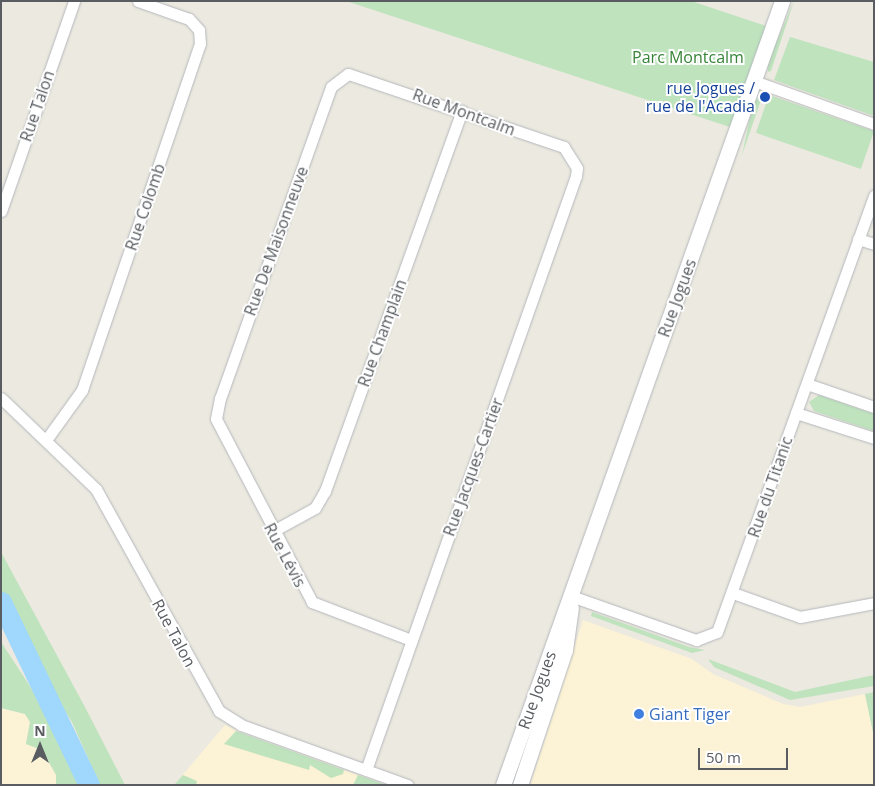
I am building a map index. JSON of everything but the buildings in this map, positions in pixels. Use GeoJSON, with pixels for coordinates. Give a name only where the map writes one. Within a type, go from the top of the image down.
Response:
{"type":"FeatureCollection","features":[{"type":"Feature","properties":{"kind":"street","name":"Rue Talon"},"geometry":{"type":"LineString","coordinates":[[1,211],[74,1]]}},
{"type":"Feature","properties":{"kind":"street","name":"Rue Colomb"},"geometry":{"type":"LineString","coordinates":[[46,440],[82,390],[200,44],[199,30],[189,19],[138,1]]}},
{"type":"Feature","properties":{"kind":"street","name":"Rue Jogues"},"geometry":{"type":"LineString","coordinates":[[503,785],[782,1]]}},
{"type":"Feature","properties":{"kind":"street","name":"Rue Montcalm"},"geometry":{"type":"LineString","coordinates":[[343,76],[360,75],[564,147],[576,164]]}},
{"type":"Feature","properties":{"kind":"street","name":"Rue De Maisonneuve"},"geometry":{"type":"LineString","coordinates":[[216,412],[330,87],[343,76]]}},
{"type":"Feature","properties":{"kind":"street"},"geometry":{"type":"LineString","coordinates":[[754,81],[874,124]]}},
{"type":"Feature","properties":{"kind":"street","name":"Rue Champlain"},"geometry":{"type":"LineString","coordinates":[[273,532],[315,508],[325,492],[462,111]]}},
{"type":"Feature","properties":{"kind":"street","name":"Rue Jacques-Cartier"},"geometry":{"type":"LineString","coordinates":[[366,770],[576,176],[576,164]]}},
{"type":"Feature","properties":{"kind":"street","name":"Rue du Titanic"},"geometry":{"type":"LineString","coordinates":[[571,596],[701,640],[717,632],[733,593],[874,195]]}},
{"type":"Feature","properties":{"kind":"street"},"geometry":{"type":"LineString","coordinates":[[858,239],[874,244]]}},
{"type":"Feature","properties":{"kind":"street"},"geometry":{"type":"LineString","coordinates":[[807,384],[874,406]]}},
{"type":"Feature","properties":{"kind":"street","name":"Rue Talon"},"geometry":{"type":"LineString","coordinates":[[1,398],[46,440],[104,501],[219,711],[241,725],[408,785]]}},
{"type":"Feature","properties":{"kind":"street","name":"Rue Lévis"},"geometry":{"type":"LineString","coordinates":[[216,412],[220,434],[312,602],[411,640]]}},
{"type":"Feature","properties":{"kind":"street"},"geometry":{"type":"LineString","coordinates":[[796,413],[874,438]]}},
{"type":"Feature","properties":{"kind":"street"},"geometry":{"type":"LineString","coordinates":[[733,593],[800,617],[874,604]]}},
{"type":"Feature","properties":{"kind":"street","name":"Rue Jogues"},"geometry":{"type":"LineString","coordinates":[[520,785],[569,638],[571,596]]}},
{"type":"Feature","properties":{"kind":"shaded area"},"geometry":{"type":"Polygon","coordinates":[[[583,620],[692,659],[713,674],[783,704],[800,707],[865,694],[874,737],[874,785],[530,785],[583,620]]]}},
{"type":"Feature","properties":{"kind":"shaded area"},"geometry":{"type":"Polygon","coordinates":[[[1,708],[25,714],[30,722],[26,744],[42,750],[56,775],[56,785],[1,785],[1,708]]]}},
{"type":"Feature","properties":{"kind":"shaded area"},"geometry":{"type":"Polygon","coordinates":[[[225,725],[241,733],[386,785],[174,785],[225,725]]]}},
{"type":"Feature","properties":{"kind":"green space","name":"Parc Montcalm"},"geometry":{"type":"Polygon","coordinates":[[[346,1],[691,1],[766,26],[730,127],[346,1]]]}},
{"type":"Feature","properties":{"kind":"green space"},"geometry":{"type":"Polygon","coordinates":[[[794,1],[771,71],[768,72],[767,64],[794,1]]]}},
{"type":"Feature","properties":{"kind":"green space"},"geometry":{"type":"Polygon","coordinates":[[[790,37],[874,62],[874,116],[774,80],[790,37]]]}},
{"type":"Feature","properties":{"kind":"green space"},"geometry":{"type":"Polygon","coordinates":[[[769,95],[874,131],[861,169],[756,133],[769,95]]]}},
{"type":"Feature","properties":{"kind":"green space"},"geometry":{"type":"Polygon","coordinates":[[[759,97],[761,100],[742,155],[753,104],[759,97]]]}},
{"type":"Feature","properties":{"kind":"green space"},"geometry":{"type":"Polygon","coordinates":[[[819,395],[874,414],[874,431],[814,411],[809,402],[819,395]]]}},
{"type":"Feature","properties":{"kind":"green space"},"geometry":{"type":"Polygon","coordinates":[[[1,552],[125,785],[100,785],[72,722],[14,631],[1,605],[1,552]]]}},
{"type":"Feature","properties":{"kind":"green space"},"geometry":{"type":"Polygon","coordinates":[[[592,612],[689,647],[705,650],[692,653],[591,616],[592,612]]]}},
{"type":"Feature","properties":{"kind":"green space"},"geometry":{"type":"Polygon","coordinates":[[[1,642],[75,755],[83,785],[56,785],[56,775],[42,750],[26,744],[30,722],[25,714],[1,708],[1,642]]]}},
{"type":"Feature","properties":{"kind":"green space"},"geometry":{"type":"Polygon","coordinates":[[[708,659],[795,692],[874,675],[874,686],[790,700],[714,667],[708,659]]]}},
{"type":"Feature","properties":{"kind":"green space"},"geometry":{"type":"Polygon","coordinates":[[[874,692],[874,737],[865,694],[874,692]]]}},
{"type":"Feature","properties":{"kind":"green space"},"geometry":{"type":"Polygon","coordinates":[[[236,731],[344,770],[343,774],[331,778],[310,765],[309,770],[224,744],[236,731]]]}},
{"type":"Feature","properties":{"kind":"green space"},"geometry":{"type":"Polygon","coordinates":[[[183,775],[197,781],[196,785],[174,785],[183,775]]]}},
{"type":"Feature","properties":{"kind":"green space"},"geometry":{"type":"Polygon","coordinates":[[[358,775],[386,785],[353,785],[358,775]]]}},
{"type":"Feature","properties":{"kind":"waterway"},"geometry":{"type":"LineString","coordinates":[[1,602],[89,785]]}},
{"type":"Feature","properties":{"kind":"place","name":"rue Jogues / rue de l'Acadia"},"geometry":{"type":"Point","coordinates":[765,97]}},
{"type":"Feature","properties":{"kind":"place","name":"Giant Tiger"},"geometry":{"type":"Point","coordinates":[639,714]}}]}
